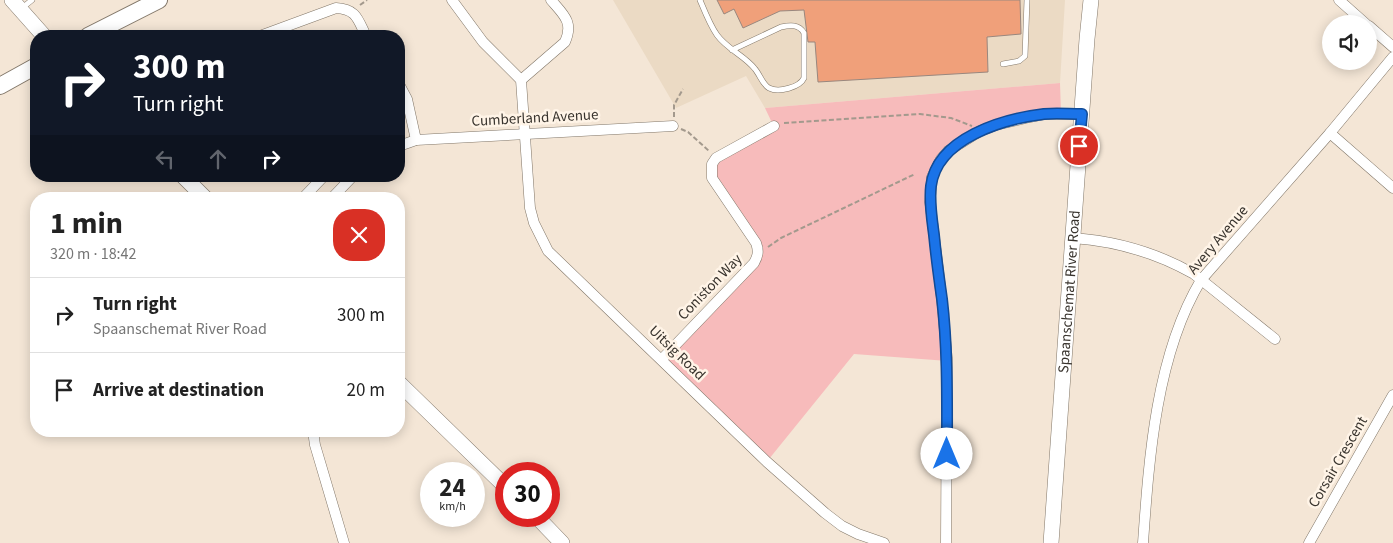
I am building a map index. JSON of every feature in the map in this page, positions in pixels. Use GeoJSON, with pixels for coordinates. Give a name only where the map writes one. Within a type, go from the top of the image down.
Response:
{"type":"FeatureCollection","features":[{"type":"Feature","properties":{"kind":"main road"},"geometry":{"type":"LineString","coordinates":[[100,30],[159,0]]}},
{"type":"Feature","properties":{"kind":"main road","name":"Spaanschemat River Road"},"geometry":{"type":"LineString","coordinates":[[1084,0],[1087,39]]}},
{"type":"Feature","properties":{"kind":"main road","name":"Spaanschemat River Road"},"geometry":{"type":"LineString","coordinates":[[1051,543],[1091,0]]}},
{"type":"Feature","properties":{"kind":"main road"},"geometry":{"type":"LineString","coordinates":[[16,5],[39,30]]}},
{"type":"Feature","properties":{"kind":"main road"},"geometry":{"type":"LineString","coordinates":[[0,86],[30,69]]}},
{"type":"Feature","properties":{"kind":"main road"},"geometry":{"type":"LineString","coordinates":[[405,389],[495,476]]}},
{"type":"Feature","properties":{"kind":"main road"},"geometry":{"type":"LineString","coordinates":[[547,527],[562,543]]}},
{"type":"Feature","properties":{"kind":"street"},"geometry":{"type":"LineString","coordinates":[[452,0],[483,42],[521,80],[565,42],[568,35],[569,27],[566,19],[551,0]]}},
{"type":"Feature","properties":{"kind":"street"},"geometry":{"type":"LineString","coordinates":[[1339,0],[1356,15]]}},
{"type":"Feature","properties":{"kind":"street"},"geometry":{"type":"LineString","coordinates":[[276,30],[336,8],[352,12],[357,17],[363,30]]}},
{"type":"Feature","properties":{"kind":"street"},"geometry":{"type":"LineString","coordinates":[[1377,33],[1393,47]]}},
{"type":"Feature","properties":{"kind":"street","name":"Avery Avenue"},"geometry":{"type":"LineString","coordinates":[[1143,543],[1150,455],[1162,384],[1179,327],[1201,280],[1330,133],[1393,57]]}},
{"type":"Feature","properties":{"kind":"street","name":"Uitsig Road"},"geometry":{"type":"LineString","coordinates":[[521,80],[530,208],[534,223],[544,245],[558,262],[662,359],[767,462],[825,513],[842,526],[884,543]]}},
{"type":"Feature","properties":{"kind":"street"},"geometry":{"type":"LineString","coordinates":[[405,95],[416,140]]}},
{"type":"Feature","properties":{"kind":"street"},"geometry":{"type":"LineString","coordinates":[[946,543],[947,358],[931,210],[930,188],[932,177],[948,151],[980,131],[996,125],[1044,114],[1082,114]]}},
{"type":"Feature","properties":{"kind":"street","name":"Cumberland Avenue"},"geometry":{"type":"LineString","coordinates":[[405,144],[416,140],[673,126]]}},
{"type":"Feature","properties":{"kind":"street"},"geometry":{"type":"LineString","coordinates":[[716,158],[774,126]]}},
{"type":"Feature","properties":{"kind":"street"},"geometry":{"type":"LineString","coordinates":[[1330,133],[1393,188]]}},
{"type":"Feature","properties":{"kind":"street","name":"Coniston Way"},"geometry":{"type":"LineString","coordinates":[[662,359],[754,263],[758,254],[756,243],[712,178],[712,164],[716,158]]}},
{"type":"Feature","properties":{"kind":"street"},"geometry":{"type":"LineString","coordinates":[[309,192],[318,182]]}},
{"type":"Feature","properties":{"kind":"street"},"geometry":{"type":"LineString","coordinates":[[338,192],[347,182]]}},
{"type":"Feature","properties":{"kind":"street"},"geometry":{"type":"LineString","coordinates":[[1073,238],[1106,242],[1146,253],[1183,268],[1275,339]]}},
{"type":"Feature","properties":{"kind":"street","name":"Corsair Crescent"},"geometry":{"type":"LineString","coordinates":[[1309,543],[1393,395]]}},
{"type":"Feature","properties":{"kind":"street"},"geometry":{"type":"LineString","coordinates":[[314,437],[344,543]]}},
{"type":"Feature","properties":{"kind":"lane"},"geometry":{"type":"LineString","coordinates":[[16,5],[32,0]]}},
{"type":"Feature","properties":{"kind":"lane"},"geometry":{"type":"LineString","coordinates":[[700,0],[717,35],[732,50],[755,69],[769,88],[776,90],[796,86],[804,78],[804,33],[799,27],[788,25],[781,27],[732,50]]}},
{"type":"Feature","properties":{"kind":"lane"},"geometry":{"type":"LineString","coordinates":[[1003,64],[1019,61],[1025,56],[1027,0]]}},
{"type":"Feature","properties":{"kind":"path"},"geometry":{"type":"LineString","coordinates":[[674,106],[683,89]]}},
{"type":"Feature","properties":{"kind":"path"},"geometry":{"type":"LineString","coordinates":[[774,126],[794,122],[920,114],[951,118],[969,124],[980,131]]}},
{"type":"Feature","properties":{"kind":"path"},"geometry":{"type":"LineString","coordinates":[[673,126],[688,132],[716,158]]}},
{"type":"Feature","properties":{"kind":"path"},"geometry":{"type":"LineString","coordinates":[[758,254],[781,238],[915,174]]}},
{"type":"Feature","properties":{"kind":"shaded area"},"geometry":{"type":"Polygon","coordinates":[[[613,0],[1065,0],[1060,83],[765,108],[746,76],[676,108],[613,0]]]}},
{"type":"Feature","properties":{"kind":"shaded area"},"geometry":{"type":"Polygon","coordinates":[[[1060,83],[1061,113],[1028,116],[960,144],[939,166],[931,194],[948,361],[854,354],[769,459],[662,359],[758,254],[716,184],[712,164],[774,127],[765,108],[1060,83]]]}},
{"type":"Feature","properties":{"kind":"building"},"geometry":{"type":"Polygon","coordinates":[[[717,0],[1020,0],[1021,34],[987,37],[988,72],[818,82],[815,42],[808,42],[804,10],[780,11],[743,28],[734,9],[724,14],[717,0]]]}},
{"type":"Feature","properties":{"kind":"route"},"geometry":{"type":"LineString","coordinates":[[947,454],[947,358],[930,202],[932,177],[948,151],[980,131],[996,125],[1044,114],[1082,114],[1079,146]]}}]}
